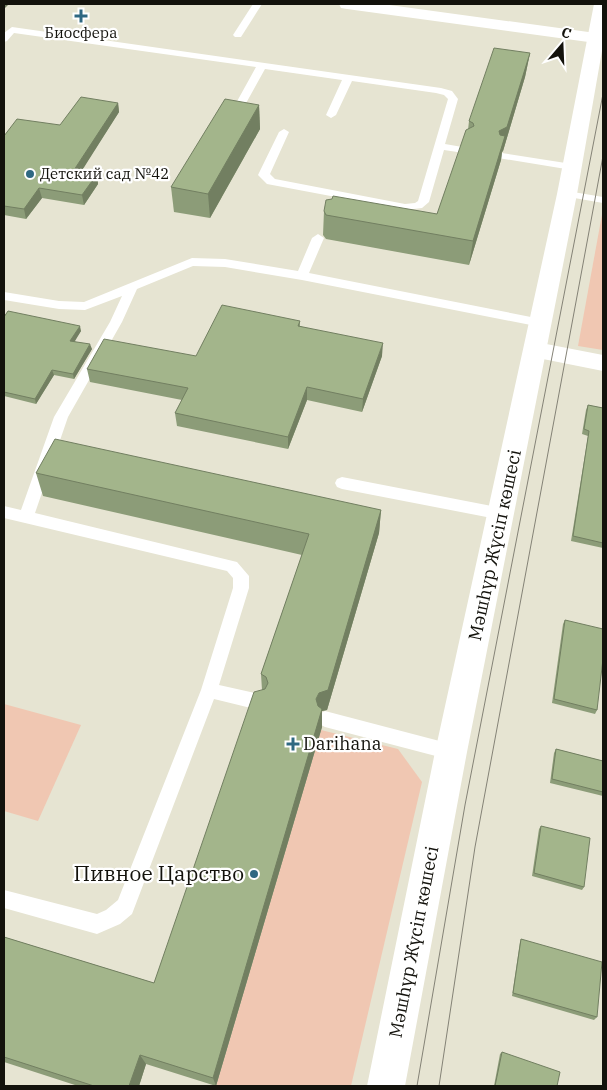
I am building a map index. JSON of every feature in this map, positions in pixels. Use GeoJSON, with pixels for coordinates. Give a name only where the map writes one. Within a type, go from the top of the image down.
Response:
{"type":"FeatureCollection","features":[{"type":"Feature","properties":{"kind":"street"},"geometry":{"type":"LineString","coordinates":[[347,4],[599,38]]}},
{"type":"Feature","properties":{"kind":"street","name":"Мәшһүр Жүсіп көшесі"},"geometry":{"type":"LineString","coordinates":[[386,1086],[451,752],[536,350],[599,38],[602,4]]}},
{"type":"Feature","properties":{"kind":"street"},"geometry":{"type":"LineString","coordinates":[[536,350],[603,363]]}},
{"type":"Feature","properties":{"kind":"lane"},"geometry":{"type":"LineString","coordinates":[[238,35],[257,4]]}},
{"type":"Feature","properties":{"kind":"lane"},"geometry":{"type":"LineString","coordinates":[[4,39],[8,30],[437,90],[448,93],[453,100],[424,202],[418,206],[405,207],[333,199],[271,182],[264,175],[284,132]]}},
{"type":"Feature","properties":{"kind":"lane"},"geometry":{"type":"LineString","coordinates":[[224,60],[230,50]]}},
{"type":"Feature","properties":{"kind":"lane"},"geometry":{"type":"LineString","coordinates":[[240,105],[262,66]]}},
{"type":"Feature","properties":{"kind":"lane"},"geometry":{"type":"LineString","coordinates":[[330,115],[348,78]]}},
{"type":"Feature","properties":{"kind":"lane"},"geometry":{"type":"LineString","coordinates":[[440,146],[464,150]]}},
{"type":"Feature","properties":{"kind":"lane"},"geometry":{"type":"LineString","coordinates":[[502,156],[572,167]]}},
{"type":"Feature","properties":{"kind":"lane"},"geometry":{"type":"LineString","coordinates":[[567,194],[603,200]]}},
{"type":"Feature","properties":{"kind":"lane"},"geometry":{"type":"LineString","coordinates":[[302,276],[318,238]]}},
{"type":"Feature","properties":{"kind":"lane"},"geometry":{"type":"LineString","coordinates":[[4,296],[59,305],[85,306],[192,262],[225,263],[302,276],[541,323]]}},
{"type":"Feature","properties":{"kind":"lane"},"geometry":{"type":"LineString","coordinates":[[26,517],[61,417],[116,322],[132,286]]}},
{"type":"Feature","properties":{"kind":"lane"},"geometry":{"type":"LineString","coordinates":[[342,483],[502,514]]}},
{"type":"Feature","properties":{"kind":"lane"},"geometry":{"type":"LineString","coordinates":[[4,512],[232,566],[242,576],[241,588],[209,690],[125,907],[113,917],[97,924],[4,899]]}},
{"type":"Feature","properties":{"kind":"lane"},"geometry":{"type":"LineString","coordinates":[[209,690],[259,702]]}},
{"type":"Feature","properties":{"kind":"lane"},"geometry":{"type":"LineString","coordinates":[[324,718],[451,752]]}},
{"type":"Feature","properties":{"kind":"shaded area"},"geometry":{"type":"Polygon","coordinates":[[[603,209],[603,350],[578,346],[603,209]]]}},
{"type":"Feature","properties":{"kind":"shaded area"},"geometry":{"type":"Polygon","coordinates":[[[4,704],[81,725],[38,821],[4,811],[4,704]]]}},
{"type":"Feature","properties":{"kind":"shaded area"},"geometry":{"type":"Polygon","coordinates":[[[321,730],[398,749],[422,782],[351,1086],[216,1086],[321,730]]]}},
{"type":"Feature","properties":{"kind":"building"},"geometry":{"type":"Polygon","coordinates":[[[494,48],[530,53],[507,127],[499,131],[500,135],[505,136],[473,241],[326,215],[324,211],[326,200],[332,199],[333,196],[437,214],[466,130],[474,126],[469,121],[494,48]]]}},
{"type":"Feature","properties":{"kind":"building"},"geometry":{"type":"Polygon","coordinates":[[[81,97],[118,103],[74,170],[97,174],[82,195],[39,188],[24,209],[4,206],[4,136],[17,119],[60,125],[81,97]]]}},
{"type":"Feature","properties":{"kind":"building"},"geometry":{"type":"Polygon","coordinates":[[[225,99],[259,105],[208,194],[171,187],[225,99]]]}},
{"type":"Feature","properties":{"kind":"building"},"geometry":{"type":"Polygon","coordinates":[[[222,305],[300,321],[298,326],[383,343],[363,399],[307,387],[288,437],[175,413],[188,388],[87,369],[104,339],[196,356],[222,305]]]}},
{"type":"Feature","properties":{"kind":"building"},"geometry":{"type":"Polygon","coordinates":[[[8,311],[80,326],[70,341],[90,344],[73,374],[52,370],[35,399],[4,392],[4,317],[8,311]]]}},
{"type":"Feature","properties":{"kind":"building"},"geometry":{"type":"Polygon","coordinates":[[[588,405],[603,408],[603,543],[573,536],[589,431],[584,429],[588,405]]]}},
{"type":"Feature","properties":{"kind":"building"},"geometry":{"type":"Polygon","coordinates":[[[55,439],[381,510],[328,690],[319,693],[316,699],[318,706],[322,709],[213,1078],[140,1055],[129,1086],[94,1086],[4,1057],[4,937],[154,983],[254,692],[265,689],[268,683],[266,677],[261,674],[309,534],[36,473],[55,439]]]}},
{"type":"Feature","properties":{"kind":"building"},"geometry":{"type":"Polygon","coordinates":[[[565,620],[603,629],[603,659],[597,710],[554,699],[565,620]]]}},
{"type":"Feature","properties":{"kind":"building"},"geometry":{"type":"Polygon","coordinates":[[[556,749],[603,761],[603,792],[552,779],[556,749]]]}},
{"type":"Feature","properties":{"kind":"building"},"geometry":{"type":"Polygon","coordinates":[[[541,826],[590,838],[584,887],[534,873],[541,826]]]}},
{"type":"Feature","properties":{"kind":"building"},"geometry":{"type":"Polygon","coordinates":[[[521,939],[602,962],[597,1017],[513,993],[521,939]]]}},
{"type":"Feature","properties":{"kind":"building"},"geometry":{"type":"Polygon","coordinates":[[[502,1052],[560,1072],[557,1086],[495,1086],[502,1052]]]}},
{"type":"Feature","properties":{"kind":"tram line"},"geometry":{"type":"LineString","coordinates":[[417,1086],[465,805],[603,94]]}},
{"type":"Feature","properties":{"kind":"tram line"},"geometry":{"type":"LineString","coordinates":[[439,1086],[475,847],[603,156]]}},
{"type":"Feature","properties":{"kind":"place","name":"Биосфера"},"geometry":{"type":"Point","coordinates":[81,16]}},
{"type":"Feature","properties":{"kind":"place","name":"Детский сад №42"},"geometry":{"type":"Point","coordinates":[30,174]}},
{"type":"Feature","properties":{"kind":"place","name":"Darihana"},"geometry":{"type":"Point","coordinates":[293,744]}},
{"type":"Feature","properties":{"kind":"place","name":"Пивное Царство"},"geometry":{"type":"Point","coordinates":[254,874]}}]}
